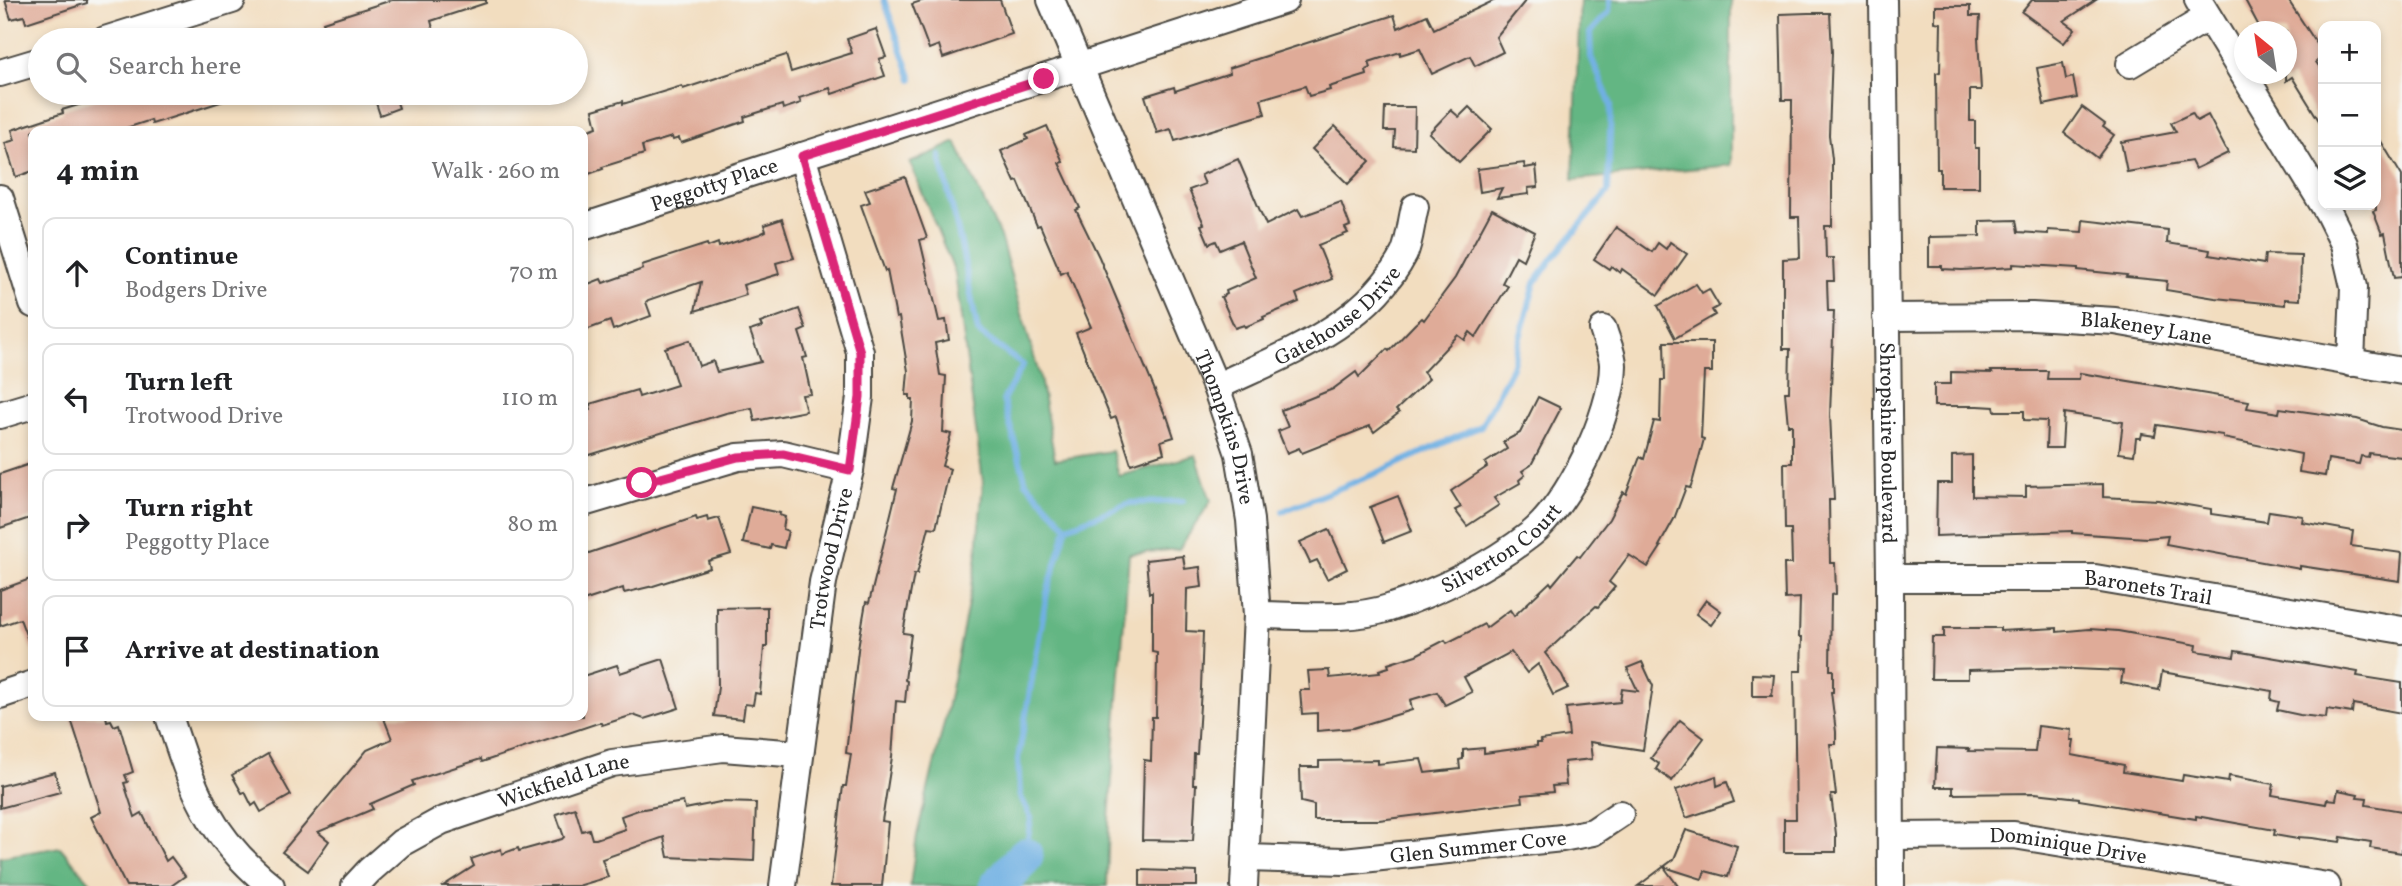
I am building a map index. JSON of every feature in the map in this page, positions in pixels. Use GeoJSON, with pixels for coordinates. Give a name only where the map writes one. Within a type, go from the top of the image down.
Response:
{"type":"FeatureCollection","features":[{"type":"Feature","properties":{"kind":"street"},"geometry":{"type":"LineString","coordinates":[[143,28],[232,0]]}},
{"type":"Feature","properties":{"kind":"street","name":"Thompkins Drive"},"geometry":{"type":"LineString","coordinates":[[1051,0],[1216,387],[1239,454],[1250,520],[1257,615],[1244,886]]}},
{"type":"Feature","properties":{"kind":"street","name":"Peggotty Place"},"geometry":{"type":"LineString","coordinates":[[588,225],[1285,0]]}},
{"type":"Feature","properties":{"kind":"street","name":"Shropshire Boulevard"},"geometry":{"type":"LineString","coordinates":[[1883,0],[1891,886]]}},
{"type":"Feature","properties":{"kind":"street"},"geometry":{"type":"LineString","coordinates":[[2130,64],[2203,8],[2328,212],[2344,244],[2354,287],[2351,363]]}},
{"type":"Feature","properties":{"kind":"street"},"geometry":{"type":"LineString","coordinates":[[0,74],[28,65]]}},
{"type":"Feature","properties":{"kind":"street","name":"Trotwood Drive"},"geometry":{"type":"LineString","coordinates":[[783,886],[823,582],[850,470],[860,397],[860,352],[802,156]]}},
{"type":"Feature","properties":{"kind":"street"},"geometry":{"type":"LineString","coordinates":[[0,198],[28,288]]}},
{"type":"Feature","properties":{"kind":"street","name":"Gatehouse Drive"},"geometry":{"type":"LineString","coordinates":[[1216,387],[1302,347],[1341,325],[1377,294],[1405,252],[1415,207]]}},
{"type":"Feature","properties":{"kind":"street","name":"Blakeney Lane"},"geometry":{"type":"LineString","coordinates":[[1886,317],[2032,316],[2115,321],[2402,371]]}},
{"type":"Feature","properties":{"kind":"street","name":"Silverton Court"},"geometry":{"type":"LineString","coordinates":[[1257,615],[1344,616],[1388,609],[1483,566],[1533,533],[1566,492],[1592,444],[1610,396],[1613,363],[1603,329]]}},
{"type":"Feature","properties":{"kind":"street"},"geometry":{"type":"LineString","coordinates":[[0,415],[28,407]]}},
{"type":"Feature","properties":{"kind":"street"},"geometry":{"type":"LineString","coordinates":[[588,501],[642,483],[738,457],[783,454],[850,470]]}},
{"type":"Feature","properties":{"kind":"street","name":"Baronets Trail"},"geometry":{"type":"LineString","coordinates":[[1890,578],[2095,578],[2402,630]]}},
{"type":"Feature","properties":{"kind":"street"},"geometry":{"type":"LineString","coordinates":[[0,695],[28,686]]}},
{"type":"Feature","properties":{"kind":"street"},"geometry":{"type":"LineString","coordinates":[[171,721],[190,779],[212,822],[229,847],[271,886]]}},
{"type":"Feature","properties":{"kind":"street","name":"Wickfield Lane"},"geometry":{"type":"LineString","coordinates":[[355,886],[401,843],[441,821],[612,763],[723,748],[799,754]]}},
{"type":"Feature","properties":{"kind":"street","name":"Glen Summer Cove"},"geometry":{"type":"LineString","coordinates":[[1246,858],[1343,861],[1562,838],[1593,832],[1620,814]]}},
{"type":"Feature","properties":{"kind":"street","name":"Dominique Drive"},"geometry":{"type":"LineString","coordinates":[[1891,836],[2014,835],[2327,886]]}},
{"type":"Feature","properties":{"kind":"green space"},"geometry":{"type":"Polygon","coordinates":[[[1580,0],[1731,0],[1731,165],[1573,180],[1580,0]]]}},
{"type":"Feature","properties":{"kind":"green space"},"geometry":{"type":"Polygon","coordinates":[[[956,142],[1000,236],[1040,378],[1055,460],[1112,451],[1119,476],[1196,455],[1211,501],[1179,549],[1129,554],[1109,819],[1107,886],[910,886],[917,835],[945,719],[976,564],[983,482],[955,273],[910,163],[956,142]]]}},
{"type":"Feature","properties":{"kind":"green space"},"geometry":{"type":"Polygon","coordinates":[[[60,847],[94,886],[0,886],[0,857],[60,847]]]}},
{"type":"Feature","properties":{"kind":"building"},"geometry":{"type":"Polygon","coordinates":[[[5,0],[87,0],[87,3],[26,23],[24,16],[11,19],[5,0]]]}},
{"type":"Feature","properties":{"kind":"building"},"geometry":{"type":"Polygon","coordinates":[[[392,0],[486,0],[486,3],[431,21],[433,28],[322,28],[325,27],[323,22],[392,0]]]}},
{"type":"Feature","properties":{"kind":"building"},"geometry":{"type":"Polygon","coordinates":[[[924,0],[1000,0],[1012,34],[943,58],[939,45],[929,49],[912,4],[924,0]]]}},
{"type":"Feature","properties":{"kind":"building"},"geometry":{"type":"Polygon","coordinates":[[[1495,0],[1526,0],[1496,37],[1503,52],[1475,66],[1470,56],[1432,74],[1420,49],[1400,55],[1400,52],[1369,62],[1371,68],[1366,70],[1367,75],[1329,87],[1330,90],[1309,96],[1305,86],[1261,99],[1265,114],[1175,141],[1171,129],[1157,133],[1145,96],[1174,87],[1175,91],[1230,73],[1229,68],[1394,15],[1398,28],[1427,15],[1434,29],[1495,0]]]}},
{"type":"Feature","properties":{"kind":"building"},"geometry":{"type":"Polygon","coordinates":[[[2032,0],[2096,0],[2064,21],[2075,29],[2064,43],[2022,12],[2032,0]]]}},
{"type":"Feature","properties":{"kind":"building"},"geometry":{"type":"Polygon","coordinates":[[[2245,0],[2288,0],[2318,45],[2318,119],[2296,84],[2297,21],[2256,21],[2245,0]]]}},
{"type":"Feature","properties":{"kind":"building"},"geometry":{"type":"Polygon","coordinates":[[[1935,6],[1970,6],[1970,16],[1980,16],[1978,38],[1981,90],[1970,90],[1970,121],[1975,121],[1975,148],[1979,148],[1979,187],[1940,187],[1940,169],[1937,169],[1936,73],[1940,72],[1941,23],[1935,22],[1935,6]]]}},
{"type":"Feature","properties":{"kind":"building"},"geometry":{"type":"Polygon","coordinates":[[[1830,13],[1832,52],[1829,135],[1832,159],[1832,226],[1825,226],[1826,258],[1833,258],[1834,281],[1827,281],[1828,311],[1834,311],[1830,414],[1834,500],[1829,500],[1830,563],[1835,563],[1836,594],[1831,595],[1830,670],[1833,670],[1831,692],[1836,744],[1830,744],[1836,795],[1831,795],[1836,852],[1784,852],[1784,819],[1796,819],[1794,671],[1801,671],[1802,637],[1799,637],[1800,598],[1785,599],[1784,564],[1792,564],[1791,529],[1785,529],[1784,463],[1792,463],[1792,425],[1788,425],[1785,392],[1789,392],[1790,349],[1783,349],[1783,259],[1800,258],[1799,217],[1791,217],[1792,100],[1782,100],[1780,14],[1830,13]]]}},
{"type":"Feature","properties":{"kind":"building"},"geometry":{"type":"Polygon","coordinates":[[[876,29],[886,57],[879,59],[885,76],[832,94],[830,88],[799,98],[801,103],[783,109],[782,105],[744,117],[745,121],[681,143],[679,138],[673,140],[672,137],[642,146],[644,154],[588,174],[588,130],[597,127],[593,110],[682,86],[683,89],[786,55],[791,72],[852,53],[847,39],[876,29]]]}},
{"type":"Feature","properties":{"kind":"building"},"geometry":{"type":"Polygon","coordinates":[[[2063,63],[2066,79],[2073,77],[2077,98],[2044,105],[2037,68],[2063,63]]]}},
{"type":"Feature","properties":{"kind":"building"},"geometry":{"type":"Polygon","coordinates":[[[78,105],[211,105],[152,124],[151,120],[132,126],[28,126],[28,173],[16,177],[5,143],[15,140],[12,130],[63,113],[62,110],[78,105]]]}},
{"type":"Feature","properties":{"kind":"building"},"geometry":{"type":"Polygon","coordinates":[[[377,105],[398,105],[399,108],[380,115],[377,105]]]}},
{"type":"Feature","properties":{"kind":"building"},"geometry":{"type":"Polygon","coordinates":[[[1385,107],[1415,107],[1414,148],[1394,147],[1395,131],[1384,131],[1385,107]]]}},
{"type":"Feature","properties":{"kind":"building"},"geometry":{"type":"Polygon","coordinates":[[[1469,107],[1492,129],[1459,162],[1429,133],[1451,110],[1459,117],[1469,107]]]}},
{"type":"Feature","properties":{"kind":"building"},"geometry":{"type":"Polygon","coordinates":[[[2082,107],[2105,124],[2103,127],[2114,135],[2097,158],[2064,133],[2082,107]]]}},
{"type":"Feature","properties":{"kind":"building"},"geometry":{"type":"Polygon","coordinates":[[[2192,113],[2197,121],[2208,115],[2228,153],[2195,169],[2191,161],[2127,172],[2121,142],[2176,132],[2171,123],[2192,113]]]}},
{"type":"Feature","properties":{"kind":"building"},"geometry":{"type":"Polygon","coordinates":[[[1047,126],[1063,162],[1059,163],[1080,208],[1076,210],[1099,257],[1174,437],[1161,441],[1164,453],[1131,464],[1116,417],[1111,419],[1076,333],[1091,327],[1067,271],[1061,274],[1040,225],[1037,226],[1018,181],[1015,182],[1001,151],[1028,139],[1026,135],[1047,126]]]}},
{"type":"Feature","properties":{"kind":"building"},"geometry":{"type":"Polygon","coordinates":[[[1335,126],[1370,161],[1348,184],[1312,149],[1335,126]]]}},
{"type":"Feature","properties":{"kind":"building"},"geometry":{"type":"Polygon","coordinates":[[[2381,141],[2402,176],[2402,277],[2394,278],[2385,233],[2382,234],[2373,211],[2381,210],[2381,141]]]}},
{"type":"Feature","properties":{"kind":"building"},"geometry":{"type":"Polygon","coordinates":[[[1238,159],[1266,225],[1298,209],[1302,216],[1341,202],[1350,226],[1345,228],[1348,233],[1318,245],[1332,279],[1296,294],[1299,302],[1245,327],[1235,328],[1221,297],[1227,294],[1226,291],[1256,278],[1241,241],[1220,250],[1216,241],[1209,244],[1201,225],[1204,224],[1189,190],[1205,184],[1201,175],[1238,159]]]}},
{"type":"Feature","properties":{"kind":"building"},"geometry":{"type":"Polygon","coordinates":[[[1524,163],[1525,168],[1536,166],[1538,187],[1528,188],[1529,194],[1497,198],[1502,188],[1480,192],[1477,169],[1524,163]]]}},
{"type":"Feature","properties":{"kind":"building"},"geometry":{"type":"Polygon","coordinates":[[[905,177],[927,238],[920,240],[939,321],[946,320],[949,340],[935,343],[940,375],[946,376],[943,432],[951,434],[942,466],[950,469],[936,528],[929,527],[917,574],[914,574],[903,633],[911,634],[905,702],[896,701],[892,757],[882,821],[888,822],[882,886],[831,886],[843,786],[846,786],[851,754],[846,753],[859,642],[866,602],[869,603],[897,489],[893,488],[912,421],[913,399],[906,395],[908,371],[899,317],[896,318],[887,270],[885,271],[861,205],[870,202],[865,190],[905,177]]]}},
{"type":"Feature","properties":{"kind":"building"},"geometry":{"type":"Polygon","coordinates":[[[1492,209],[1535,232],[1523,260],[1516,256],[1502,283],[1508,286],[1476,337],[1470,332],[1465,340],[1458,335],[1423,372],[1429,379],[1396,410],[1399,413],[1374,432],[1370,426],[1302,453],[1299,448],[1287,453],[1278,431],[1288,427],[1281,410],[1333,389],[1356,372],[1359,377],[1415,324],[1422,318],[1424,320],[1455,278],[1492,209]]]}},
{"type":"Feature","properties":{"kind":"building"},"geometry":{"type":"Polygon","coordinates":[[[782,219],[794,258],[776,263],[779,274],[743,285],[746,295],[695,311],[701,282],[648,300],[646,302],[651,316],[613,330],[610,321],[588,329],[588,284],[601,279],[603,283],[643,269],[642,265],[707,244],[708,247],[718,243],[719,247],[760,234],[766,231],[764,225],[782,219]]]}},
{"type":"Feature","properties":{"kind":"building"},"geometry":{"type":"Polygon","coordinates":[[[2016,220],[2018,232],[2048,234],[2048,230],[2082,232],[2083,220],[2168,230],[2167,243],[2210,250],[2209,255],[2264,264],[2265,254],[2301,255],[2300,300],[2285,299],[2285,305],[2215,298],[2166,290],[2167,281],[2078,268],[2013,264],[2013,267],[1962,270],[1929,266],[1929,237],[1980,236],[1980,221],[2016,220]]]}},
{"type":"Feature","properties":{"kind":"building"},"geometry":{"type":"Polygon","coordinates":[[[1616,227],[1652,252],[1658,243],[1666,249],[1670,242],[1687,254],[1658,295],[1622,269],[1620,273],[1594,259],[1616,227]]]}},
{"type":"Feature","properties":{"kind":"building"},"geometry":{"type":"Polygon","coordinates":[[[1696,284],[1702,293],[1709,289],[1719,306],[1712,310],[1715,315],[1675,338],[1658,306],[1696,284]]]}},
{"type":"Feature","properties":{"kind":"building"},"geometry":{"type":"Polygon","coordinates":[[[799,309],[806,329],[799,332],[807,357],[803,358],[811,394],[802,395],[806,411],[755,421],[752,408],[726,413],[588,455],[590,404],[637,390],[639,397],[677,385],[665,348],[690,340],[699,366],[713,361],[717,372],[761,362],[750,331],[762,327],[760,323],[799,309]]]}},
{"type":"Feature","properties":{"kind":"building"},"geometry":{"type":"Polygon","coordinates":[[[1664,342],[1712,342],[1712,372],[1704,372],[1701,438],[1704,439],[1693,480],[1690,488],[1686,487],[1674,519],[1659,546],[1661,547],[1648,567],[1629,555],[1609,582],[1615,587],[1598,607],[1545,653],[1562,675],[1568,688],[1553,695],[1538,664],[1527,673],[1511,652],[1464,677],[1472,692],[1445,705],[1437,692],[1410,700],[1412,710],[1353,728],[1317,731],[1317,713],[1302,714],[1300,690],[1310,690],[1308,671],[1329,670],[1330,678],[1380,673],[1379,670],[1389,667],[1388,664],[1416,655],[1445,640],[1447,643],[1484,624],[1486,628],[1510,610],[1514,616],[1550,582],[1552,585],[1577,555],[1580,557],[1609,519],[1623,492],[1626,494],[1640,457],[1644,459],[1654,421],[1660,422],[1661,380],[1665,380],[1664,342]]]}},
{"type":"Feature","properties":{"kind":"building"},"geometry":{"type":"Polygon","coordinates":[[[1991,371],[2048,371],[2047,379],[2079,379],[2080,373],[2249,401],[2247,408],[2279,413],[2280,408],[2357,419],[2402,430],[2402,457],[2369,453],[2368,457],[2361,456],[2359,464],[2328,459],[2325,476],[2299,472],[2301,454],[2223,438],[2223,435],[2157,425],[2155,436],[2142,434],[2141,438],[2136,438],[2134,455],[2119,453],[2123,422],[2064,413],[2062,448],[2046,448],[2047,421],[2024,420],[2024,411],[1995,411],[1994,407],[1978,406],[1934,406],[1934,384],[1951,384],[1951,372],[1992,373],[1991,371]]]}},
{"type":"Feature","properties":{"kind":"building"},"geometry":{"type":"Polygon","coordinates":[[[1538,397],[1561,408],[1531,465],[1522,471],[1525,475],[1519,480],[1520,483],[1494,498],[1499,505],[1467,526],[1455,510],[1461,507],[1451,491],[1487,467],[1485,463],[1507,449],[1503,442],[1520,433],[1538,397]]]}},
{"type":"Feature","properties":{"kind":"building"},"geometry":{"type":"Polygon","coordinates":[[[1972,455],[1972,496],[2026,497],[2026,486],[2103,484],[2103,497],[2158,500],[2211,509],[2211,514],[2267,522],[2269,511],[2303,516],[2302,522],[2353,531],[2351,546],[2402,553],[2400,581],[2300,566],[2300,569],[2166,544],[2168,536],[2147,538],[2072,531],[1936,536],[1937,483],[1952,483],[1952,456],[1972,455]]]}},
{"type":"Feature","properties":{"kind":"building"},"geometry":{"type":"Polygon","coordinates":[[[28,465],[28,519],[0,528],[0,474],[28,465]]]}},
{"type":"Feature","properties":{"kind":"building"},"geometry":{"type":"Polygon","coordinates":[[[1398,496],[1412,531],[1384,542],[1370,507],[1398,496]]]}},
{"type":"Feature","properties":{"kind":"building"},"geometry":{"type":"Polygon","coordinates":[[[751,507],[780,513],[779,515],[785,517],[783,529],[788,531],[784,548],[771,545],[770,549],[743,543],[751,507]]]}},
{"type":"Feature","properties":{"kind":"building"},"geometry":{"type":"Polygon","coordinates":[[[696,517],[697,520],[707,517],[708,521],[719,518],[731,554],[708,561],[710,568],[653,586],[624,593],[623,588],[588,599],[588,553],[696,517]]]}},
{"type":"Feature","properties":{"kind":"building"},"geometry":{"type":"Polygon","coordinates":[[[1329,529],[1347,569],[1327,579],[1317,560],[1310,563],[1300,542],[1329,529]]]}},
{"type":"Feature","properties":{"kind":"building"},"geometry":{"type":"Polygon","coordinates":[[[1183,556],[1185,569],[1200,567],[1202,587],[1187,589],[1186,631],[1203,632],[1197,754],[1194,754],[1193,784],[1196,784],[1193,841],[1142,840],[1144,760],[1151,761],[1152,717],[1156,717],[1157,653],[1152,652],[1152,592],[1149,593],[1146,560],[1183,556]]]}},
{"type":"Feature","properties":{"kind":"building"},"geometry":{"type":"Polygon","coordinates":[[[28,580],[28,640],[20,619],[0,626],[0,590],[28,580]]]}},
{"type":"Feature","properties":{"kind":"building"},"geometry":{"type":"Polygon","coordinates":[[[1706,600],[1721,611],[1711,625],[1696,614],[1706,600]]]}},
{"type":"Feature","properties":{"kind":"building"},"geometry":{"type":"Polygon","coordinates":[[[767,607],[767,647],[764,647],[760,694],[755,693],[753,705],[745,704],[743,719],[714,716],[718,687],[717,608],[767,607]]]}},
{"type":"Feature","properties":{"kind":"building"},"geometry":{"type":"Polygon","coordinates":[[[1944,628],[2118,631],[2197,645],[2196,651],[2234,657],[2235,651],[2358,672],[2357,676],[2402,683],[2402,713],[2353,704],[2352,713],[2327,709],[2326,718],[2300,715],[2277,710],[2279,702],[2271,700],[2272,691],[2162,672],[2159,690],[2121,683],[2123,671],[2049,668],[1968,670],[1968,679],[1931,679],[1932,637],[1944,637],[1944,628]]]}},
{"type":"Feature","properties":{"kind":"building"},"geometry":{"type":"Polygon","coordinates":[[[663,659],[679,708],[644,719],[633,715],[602,725],[598,723],[482,762],[481,759],[412,781],[414,785],[370,804],[373,809],[318,832],[329,841],[308,871],[282,852],[367,750],[392,739],[385,721],[588,721],[588,674],[617,665],[620,673],[663,659]]]}},
{"type":"Feature","properties":{"kind":"building"},"geometry":{"type":"Polygon","coordinates":[[[1642,662],[1653,686],[1643,750],[1590,742],[1592,759],[1564,762],[1566,785],[1552,786],[1553,792],[1522,795],[1523,802],[1379,820],[1314,820],[1314,805],[1301,802],[1300,767],[1319,767],[1319,761],[1378,760],[1378,764],[1421,759],[1425,773],[1460,769],[1459,760],[1463,759],[1463,750],[1484,748],[1484,753],[1537,746],[1537,743],[1541,743],[1540,740],[1569,736],[1566,708],[1620,702],[1622,689],[1638,691],[1627,668],[1642,662]]]}},
{"type":"Feature","properties":{"kind":"building"},"geometry":{"type":"Polygon","coordinates":[[[1752,674],[1774,675],[1772,696],[1752,696],[1752,674]]]}},
{"type":"Feature","properties":{"kind":"building"},"geometry":{"type":"Polygon","coordinates":[[[1680,720],[1704,738],[1672,781],[1656,769],[1659,764],[1651,758],[1680,720]]]}},
{"type":"Feature","properties":{"kind":"building"},"geometry":{"type":"Polygon","coordinates":[[[72,721],[112,721],[114,726],[119,724],[133,772],[125,775],[128,782],[124,783],[135,817],[142,813],[166,861],[171,857],[185,876],[171,886],[126,886],[91,817],[101,812],[72,721]]]}},
{"type":"Feature","properties":{"kind":"building"},"geometry":{"type":"Polygon","coordinates":[[[2038,726],[2072,730],[2072,755],[2124,765],[2123,772],[2182,781],[2183,775],[2228,782],[2229,776],[2274,784],[2272,795],[2326,804],[2327,799],[2336,800],[2338,790],[2358,794],[2357,797],[2367,798],[2366,805],[2402,811],[2402,853],[2370,848],[2371,842],[2341,837],[2340,842],[2298,839],[2274,835],[2275,830],[2079,798],[2035,793],[1953,794],[1953,787],[1935,787],[1937,748],[2035,752],[2038,726]]]}},
{"type":"Feature","properties":{"kind":"building"},"geometry":{"type":"Polygon","coordinates":[[[268,754],[291,795],[261,812],[256,803],[252,806],[232,775],[268,754]]]}},
{"type":"Feature","properties":{"kind":"building"},"geometry":{"type":"Polygon","coordinates":[[[55,772],[60,792],[0,808],[0,786],[55,772]]]}},
{"type":"Feature","properties":{"kind":"building"},"geometry":{"type":"Polygon","coordinates":[[[1716,776],[1717,786],[1727,782],[1734,802],[1686,818],[1676,790],[1716,776]]]}},
{"type":"Feature","properties":{"kind":"building"},"geometry":{"type":"Polygon","coordinates":[[[683,802],[685,809],[720,802],[756,803],[754,861],[668,857],[664,837],[602,859],[608,877],[578,886],[443,886],[474,866],[471,859],[501,849],[502,854],[562,839],[564,837],[556,814],[575,808],[582,831],[589,829],[592,839],[596,839],[625,829],[621,816],[638,810],[683,802]]]}},
{"type":"Feature","properties":{"kind":"building"},"geometry":{"type":"Polygon","coordinates":[[[1686,830],[1737,846],[1728,877],[1705,871],[1702,879],[1664,867],[1678,886],[1638,886],[1674,859],[1686,830]]]}},
{"type":"Feature","properties":{"kind":"building"},"geometry":{"type":"Polygon","coordinates":[[[1140,870],[1197,872],[1197,886],[1140,886],[1140,870]]]}},
{"type":"Feature","properties":{"kind":"waterway"},"geometry":{"type":"LineString","coordinates":[[884,0],[912,79]]}},
{"type":"Feature","properties":{"kind":"waterway"},"geometry":{"type":"LineString","coordinates":[[1283,511],[1377,473],[1481,426],[1512,367],[1535,283],[1608,192],[1611,105],[1591,57],[1590,33],[1609,12],[1610,0]]}},
{"type":"Feature","properties":{"kind":"waterway"},"geometry":{"type":"LineString","coordinates":[[940,156],[978,332],[1023,365],[1003,400],[1026,482],[1067,527]]}},
{"type":"Feature","properties":{"kind":"waterway"},"geometry":{"type":"LineString","coordinates":[[1025,856],[1031,818],[1020,795],[1018,759],[1047,593],[1067,527],[1130,503],[1183,501]]}},
{"type":"Feature","properties":{"kind":"waterway"},"geometry":{"type":"LineString","coordinates":[[998,886],[1025,856]]}},
{"type":"Feature","properties":{"kind":"route"},"geometry":{"type":"LineString","coordinates":[[642,483],[738,457],[783,454],[850,470],[860,397],[860,352],[802,156],[1044,79]]}}]}
